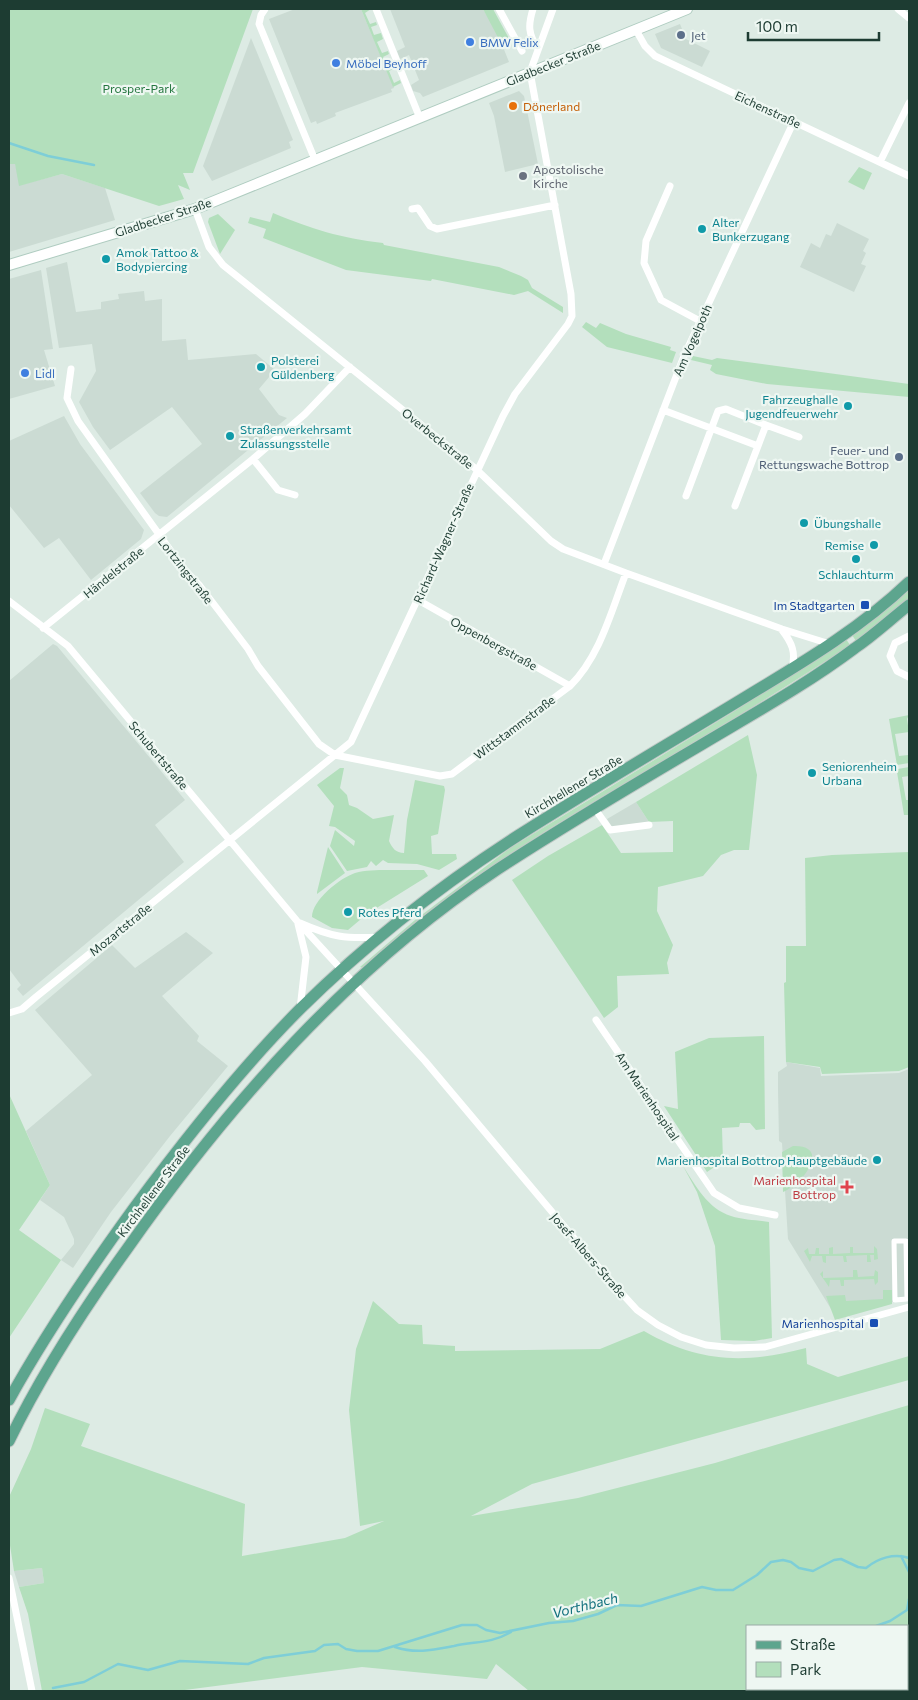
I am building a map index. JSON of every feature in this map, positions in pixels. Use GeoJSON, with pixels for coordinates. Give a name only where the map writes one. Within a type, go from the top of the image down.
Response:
{"type":"FeatureCollection","features":[{"type":"Feature","properties":{"kind":"main road","name":"Gladbecker Straße"},"geometry":{"type":"LineString","coordinates":[[9,265],[195,209],[419,116],[687,9]]}},
{"type":"Feature","properties":{"kind":"main road","name":"Kirchhellener Straße"},"geometry":{"type":"LineString","coordinates":[[9,1399],[77,1289],[144,1194],[183,1143],[300,1009],[342,970],[453,879],[520,834],[830,644],[909,582]]}},
{"type":"Feature","properties":{"kind":"main road","name":"Kirchhellener Straße"},"geometry":{"type":"LineString","coordinates":[[9,1441],[28,1403],[87,1305],[159,1203],[252,1089],[316,1019],[353,983],[425,922],[496,870],[832,664],[909,605]]}},
{"type":"Feature","properties":{"kind":"street"},"geometry":{"type":"LineString","coordinates":[[376,9],[419,116]]}},
{"type":"Feature","properties":{"kind":"street"},"geometry":{"type":"LineString","coordinates":[[499,9],[522,51]]}},
{"type":"Feature","properties":{"kind":"street"},"geometry":{"type":"LineString","coordinates":[[530,72],[554,9]]}},
{"type":"Feature","properties":{"kind":"street"},"geometry":{"type":"LineString","coordinates":[[898,9],[909,18]]}},
{"type":"Feature","properties":{"kind":"street"},"geometry":{"type":"LineString","coordinates":[[532,10],[528,28],[531,40],[538,49]]}},
{"type":"Feature","properties":{"kind":"street"},"geometry":{"type":"LineString","coordinates":[[263,12],[259,24],[315,160]]}},
{"type":"Feature","properties":{"kind":"street","name":"Eichenstraße"},"geometry":{"type":"LineString","coordinates":[[636,30],[646,46],[656,56],[909,176]]}},
{"type":"Feature","properties":{"kind":"street","name":"Richard-Wagner-Straße"},"geometry":{"type":"LineString","coordinates":[[230,840],[351,742],[418,600],[476,469],[515,394],[564,331],[572,316],[571,294],[530,72]]}},
{"type":"Feature","properties":{"kind":"street"},"geometry":{"type":"LineString","coordinates":[[880,162],[909,103]]}},
{"type":"Feature","properties":{"kind":"street","name":"Am Vogelpoth"},"geometry":{"type":"LineString","coordinates":[[604,564],[663,410],[700,321],[794,121]]}},
{"type":"Feature","properties":{"kind":"street"},"geometry":{"type":"LineString","coordinates":[[670,186],[646,241],[644,263],[660,300],[700,321]]}},
{"type":"Feature","properties":{"kind":"street"},"geometry":{"type":"LineString","coordinates":[[412,209],[418,208],[430,226],[437,230],[555,205]]}},
{"type":"Feature","properties":{"kind":"street","name":"Overbeckstraße"},"geometry":{"type":"LineString","coordinates":[[195,209],[209,247],[222,265],[476,469],[551,541],[563,549],[626,573],[782,629],[830,644]]}},
{"type":"Feature","properties":{"kind":"street","name":"Händelstraße"},"geometry":{"type":"LineString","coordinates":[[43,628],[306,414],[350,367]]}},
{"type":"Feature","properties":{"kind":"street","name":"Lortzingstraße"},"geometry":{"type":"LineString","coordinates":[[71,369],[67,398],[78,421],[158,535],[225,618],[284,701],[319,744],[335,756]]}},
{"type":"Feature","properties":{"kind":"street"},"geometry":{"type":"LineString","coordinates":[[686,496],[716,413],[723,409],[799,438]]}},
{"type":"Feature","properties":{"kind":"street"},"geometry":{"type":"LineString","coordinates":[[663,410],[758,446]]}},
{"type":"Feature","properties":{"kind":"street"},"geometry":{"type":"LineString","coordinates":[[735,506],[766,425]]}},
{"type":"Feature","properties":{"kind":"street"},"geometry":{"type":"LineString","coordinates":[[253,459],[278,490],[295,495]]}},
{"type":"Feature","properties":{"kind":"street","name":"Wittstammstraße"},"geometry":{"type":"LineString","coordinates":[[335,756],[446,776],[570,686],[584,672],[593,656],[626,573]]}},
{"type":"Feature","properties":{"kind":"street","name":"Oppenbergstraße"},"geometry":{"type":"LineString","coordinates":[[418,600],[570,686]]}},
{"type":"Feature","properties":{"kind":"street","name":"Schubertstraße"},"geometry":{"type":"LineString","coordinates":[[9,601],[68,646],[297,921],[342,970]]}},
{"type":"Feature","properties":{"kind":"street"},"geometry":{"type":"LineString","coordinates":[[782,629],[792,642],[794,659],[792,668]]}},
{"type":"Feature","properties":{"kind":"street"},"geometry":{"type":"LineString","coordinates":[[909,636],[895,643],[891,661],[900,674],[909,677]]}},
{"type":"Feature","properties":{"kind":"street"},"geometry":{"type":"LineString","coordinates":[[595,809],[610,830],[649,826]]}},
{"type":"Feature","properties":{"kind":"street","name":"Mozartstraße"},"geometry":{"type":"LineString","coordinates":[[9,1013],[22,1009],[230,840]]}},
{"type":"Feature","properties":{"kind":"street","name":"Schubertstraße"},"geometry":{"type":"LineString","coordinates":[[297,921],[326,934],[348,939],[380,937]]}},
{"type":"Feature","properties":{"kind":"street","name":"Schubertstraße"},"geometry":{"type":"LineString","coordinates":[[297,921],[306,957],[300,1009]]}},
{"type":"Feature","properties":{"kind":"street"},"geometry":{"type":"LineString","coordinates":[[342,970],[353,983]]}},
{"type":"Feature","properties":{"kind":"street","name":"Josef-Albers-Straße"},"geometry":{"type":"LineString","coordinates":[[353,983],[425,1061],[636,1310],[658,1324],[680,1336],[706,1345],[734,1348],[765,1347],[909,1307]]}},
{"type":"Feature","properties":{"kind":"street","name":"Am Marienhospital"},"geometry":{"type":"LineString","coordinates":[[596,1020],[714,1193],[739,1208],[774,1215]]}},
{"type":"Feature","properties":{"kind":"street"},"geometry":{"type":"LineString","coordinates":[[894,1241],[906,1241],[907,1299],[895,1300],[894,1241]]}},
{"type":"Feature","properties":{"kind":"street"},"geometry":{"type":"LineString","coordinates":[[9,1578],[32,1691]]}},
{"type":"Feature","properties":{"kind":"shaded area","name":"Möbel Beyhoff"},"geometry":{"type":"Polygon","coordinates":[[[295,9],[361,9],[394,88],[391,89],[392,92],[335,113],[336,116],[317,124],[316,121],[311,123],[269,19],[295,9]]]}},
{"type":"Feature","properties":{"kind":"shaded area"},"geometry":{"type":"Polygon","coordinates":[[[390,9],[483,9],[497,32],[509,62],[423,97],[420,93],[413,91],[411,85],[419,80],[409,55],[400,59],[397,51],[405,47],[390,9]]]}},
{"type":"Feature","properties":{"kind":"shaded area"},"geometry":{"type":"Polygon","coordinates":[[[680,24],[686,39],[710,51],[702,67],[661,48],[655,34],[680,24]]]}},
{"type":"Feature","properties":{"kind":"shaded area"},"geometry":{"type":"Polygon","coordinates":[[[251,38],[293,140],[289,142],[291,148],[212,181],[203,166],[251,38]]]}},
{"type":"Feature","properties":{"kind":"shaded area"},"geometry":{"type":"Polygon","coordinates":[[[519,91],[524,96],[538,164],[505,172],[494,116],[489,103],[519,91]]]}},
{"type":"Feature","properties":{"kind":"shaded area"},"geometry":{"type":"Polygon","coordinates":[[[15,163],[20,185],[62,174],[105,188],[115,220],[9,252],[9,164],[15,163]]]}},
{"type":"Feature","properties":{"kind":"shaded area"},"geometry":{"type":"Polygon","coordinates":[[[837,223],[869,239],[863,251],[866,253],[861,264],[866,266],[854,292],[800,267],[811,243],[820,248],[826,234],[831,236],[837,223]]]}},
{"type":"Feature","properties":{"kind":"shaded area"},"geometry":{"type":"Polygon","coordinates":[[[67,262],[76,312],[101,309],[101,302],[119,299],[118,294],[144,291],[145,301],[162,299],[162,341],[186,339],[188,360],[256,354],[275,370],[259,389],[279,415],[287,418],[167,517],[159,516],[155,513],[140,493],[202,444],[172,407],[110,450],[93,427],[79,402],[96,371],[92,344],[59,348],[46,268],[67,262]]]}},
{"type":"Feature","properties":{"kind":"shaded area"},"geometry":{"type":"Polygon","coordinates":[[[41,270],[53,349],[44,350],[55,386],[9,399],[9,279],[41,270]]]}},
{"type":"Feature","properties":{"kind":"shaded area"},"geometry":{"type":"Polygon","coordinates":[[[64,416],[80,444],[144,530],[141,539],[91,580],[59,538],[44,548],[9,505],[9,441],[64,416]]]}},
{"type":"Feature","properties":{"kind":"shaded area"},"geometry":{"type":"Polygon","coordinates":[[[53,644],[57,646],[185,800],[155,825],[184,862],[23,996],[17,989],[21,985],[9,969],[9,681],[53,644]]]}},
{"type":"Feature","properties":{"kind":"shaded area"},"geometry":{"type":"Polygon","coordinates":[[[636,802],[649,822],[612,827],[607,819],[636,802]]]}},
{"type":"Feature","properties":{"kind":"shaded area"},"geometry":{"type":"Polygon","coordinates":[[[186,932],[213,953],[162,996],[199,1036],[197,1041],[228,1066],[111,1212],[73,1268],[61,1260],[74,1244],[74,1239],[64,1217],[40,1200],[50,1185],[26,1131],[92,1075],[35,1010],[112,945],[135,968],[186,932]]]}},
{"type":"Feature","properties":{"kind":"shaded area","name":"Marienhospital Bottrop"},"geometry":{"type":"Polygon","coordinates":[[[786,1062],[820,1068],[821,1076],[899,1073],[909,1069],[909,1297],[836,1317],[788,1239],[782,1143],[779,1141],[778,1090],[778,1072],[787,1066],[786,1062]]]}},
{"type":"Feature","properties":{"kind":"shaded area"},"geometry":{"type":"Polygon","coordinates":[[[42,1568],[44,1583],[19,1587],[14,1571],[42,1568]]]}},
{"type":"Feature","properties":{"kind":"green space","name":"Prosper-Park"},"geometry":{"type":"Polygon","coordinates":[[[9,9],[253,9],[193,173],[183,173],[190,190],[178,185],[184,199],[159,206],[62,174],[19,186],[15,164],[9,164],[9,9]]]}},
{"type":"Feature","properties":{"kind":"green space"},"geometry":{"type":"Polygon","coordinates":[[[361,9],[371,9],[365,13],[370,24],[376,22],[377,25],[371,27],[374,35],[381,33],[383,39],[377,42],[382,53],[388,51],[389,54],[383,57],[388,68],[394,66],[395,68],[389,71],[394,83],[400,80],[401,83],[393,87],[361,9]]]}},
{"type":"Feature","properties":{"kind":"green space"},"geometry":{"type":"Polygon","coordinates":[[[483,9],[493,9],[511,42],[503,47],[483,9]]]}},
{"type":"Feature","properties":{"kind":"green space"},"geometry":{"type":"Polygon","coordinates":[[[859,167],[872,173],[864,190],[848,182],[859,167]]]}},
{"type":"Feature","properties":{"kind":"green space"},"geometry":{"type":"Polygon","coordinates":[[[273,213],[340,236],[499,267],[528,280],[532,288],[563,307],[563,313],[528,291],[514,295],[432,279],[431,281],[346,270],[263,238],[266,229],[248,223],[250,217],[270,222],[273,213]]]}},
{"type":"Feature","properties":{"kind":"green space"},"geometry":{"type":"Polygon","coordinates":[[[218,214],[235,230],[220,254],[208,222],[209,218],[218,214]]]}},
{"type":"Feature","properties":{"kind":"green space"},"geometry":{"type":"Polygon","coordinates":[[[586,322],[596,328],[600,323],[626,334],[671,347],[670,350],[676,352],[672,363],[607,347],[582,327],[586,322]]]}},
{"type":"Feature","properties":{"kind":"green space"},"geometry":{"type":"Polygon","coordinates":[[[693,356],[712,360],[717,358],[909,384],[909,397],[767,384],[716,374],[710,370],[712,365],[691,360],[693,356]]]}},
{"type":"Feature","properties":{"kind":"green space"},"geometry":{"type":"Polygon","coordinates":[[[909,589],[909,599],[856,641],[852,635],[909,589]]]}},
{"type":"Feature","properties":{"kind":"green space"},"geometry":{"type":"Polygon","coordinates":[[[846,639],[850,645],[808,672],[555,825],[493,865],[363,968],[360,967],[415,920],[510,848],[733,712],[846,639]]]}},
{"type":"Feature","properties":{"kind":"green space"},"geometry":{"type":"Polygon","coordinates":[[[909,715],[907,719],[909,732],[895,734],[899,756],[908,755],[909,763],[897,765],[889,719],[909,715]]]}},
{"type":"Feature","properties":{"kind":"green space"},"geometry":{"type":"Polygon","coordinates":[[[748,735],[757,775],[749,850],[734,850],[721,855],[703,876],[658,887],[657,911],[673,945],[667,963],[669,974],[617,976],[618,1007],[604,1018],[512,880],[548,856],[602,825],[621,853],[673,852],[673,821],[649,822],[636,802],[748,735]]]}},
{"type":"Feature","properties":{"kind":"green space"},"geometry":{"type":"Polygon","coordinates":[[[909,767],[909,776],[902,777],[906,800],[909,800],[909,815],[904,815],[897,772],[898,769],[909,767]]]}},
{"type":"Feature","properties":{"kind":"green space"},"geometry":{"type":"Polygon","coordinates":[[[340,768],[344,768],[340,788],[347,795],[349,805],[373,819],[394,815],[389,841],[395,850],[401,853],[404,853],[407,820],[415,780],[444,786],[438,834],[431,836],[432,854],[456,854],[457,859],[439,870],[417,864],[388,863],[383,860],[376,866],[371,861],[367,867],[347,871],[330,846],[335,830],[354,846],[355,841],[335,827],[329,826],[334,806],[317,785],[340,768]]]}},
{"type":"Feature","properties":{"kind":"green space"},"geometry":{"type":"Polygon","coordinates":[[[328,847],[345,873],[317,894],[317,892],[328,847]]]}},
{"type":"Feature","properties":{"kind":"green space"},"geometry":{"type":"Polygon","coordinates":[[[909,852],[909,1067],[899,1071],[822,1074],[820,1067],[786,1062],[784,983],[786,982],[786,946],[806,946],[805,858],[909,852]]]}},
{"type":"Feature","properties":{"kind":"green space"},"geometry":{"type":"Polygon","coordinates":[[[371,870],[424,870],[428,876],[367,914],[348,930],[332,928],[312,917],[313,910],[328,890],[355,873],[371,870]]]}},
{"type":"Feature","properties":{"kind":"green space"},"geometry":{"type":"Polygon","coordinates":[[[764,1036],[765,1129],[756,1130],[750,1123],[740,1123],[739,1127],[722,1128],[723,1161],[707,1172],[664,1106],[678,1109],[675,1052],[709,1038],[764,1036]]]}},
{"type":"Feature","properties":{"kind":"green space"},"geometry":{"type":"Polygon","coordinates":[[[9,1094],[50,1185],[19,1230],[61,1260],[9,1338],[9,1094]]]}},
{"type":"Feature","properties":{"kind":"green space"},"geometry":{"type":"Polygon","coordinates":[[[793,1146],[805,1147],[811,1152],[812,1158],[805,1174],[791,1188],[783,1192],[782,1152],[793,1146]]]}},
{"type":"Feature","properties":{"kind":"green space"},"geometry":{"type":"Polygon","coordinates":[[[683,1166],[703,1196],[715,1208],[736,1217],[769,1222],[772,1338],[754,1341],[721,1340],[715,1246],[697,1192],[683,1166]]]}},
{"type":"Feature","properties":{"kind":"green space"},"geometry":{"type":"Polygon","coordinates":[[[874,1246],[877,1249],[878,1259],[874,1260],[874,1255],[870,1255],[871,1262],[867,1262],[867,1255],[846,1256],[847,1262],[844,1262],[843,1256],[826,1256],[826,1263],[823,1262],[822,1256],[812,1256],[810,1262],[804,1251],[808,1248],[809,1254],[815,1254],[816,1248],[819,1248],[819,1254],[829,1254],[829,1248],[833,1247],[833,1254],[850,1253],[850,1247],[853,1247],[853,1253],[874,1253],[874,1246]]]}},
{"type":"Feature","properties":{"kind":"green space"},"geometry":{"type":"Polygon","coordinates":[[[853,1270],[857,1270],[858,1277],[874,1276],[875,1270],[878,1272],[878,1282],[875,1285],[874,1279],[844,1280],[844,1286],[841,1286],[840,1280],[830,1280],[829,1287],[820,1274],[823,1271],[823,1278],[853,1277],[853,1270]]]}},
{"type":"Feature","properties":{"kind":"green space"},"geometry":{"type":"Polygon","coordinates":[[[883,1290],[892,1290],[892,1304],[835,1320],[826,1296],[845,1295],[846,1301],[883,1299],[883,1290]]]}},
{"type":"Feature","properties":{"kind":"green space"},"geometry":{"type":"Polygon","coordinates":[[[373,1301],[399,1324],[422,1325],[423,1344],[455,1346],[455,1351],[600,1349],[644,1331],[664,1342],[684,1349],[723,1358],[763,1357],[806,1348],[807,1364],[838,1377],[909,1356],[909,1380],[532,1484],[471,1516],[578,1498],[715,1463],[909,1405],[909,1691],[529,1691],[496,1664],[487,1679],[362,1667],[177,1691],[42,1691],[28,1614],[19,1587],[44,1583],[42,1568],[14,1571],[9,1539],[9,1497],[31,1449],[45,1408],[90,1424],[81,1446],[245,1504],[242,1556],[345,1538],[384,1521],[360,1526],[349,1410],[356,1349],[373,1301]]]}},
{"type":"Feature","properties":{"kind":"waterway"},"geometry":{"type":"LineString","coordinates":[[9,143],[48,156],[94,165]]}},
{"type":"Feature","properties":{"kind":"waterway","name":"Vorthbach"},"geometry":{"type":"LineString","coordinates":[[53,1688],[84,1682],[118,1664],[148,1670],[180,1661],[248,1664],[264,1658],[315,1651],[324,1645],[338,1644],[346,1649],[357,1651],[378,1651],[462,1625],[477,1625],[486,1630],[500,1633],[549,1623],[573,1621],[598,1614],[617,1605],[641,1606],[702,1587],[716,1590],[733,1590],[757,1575],[771,1562],[783,1560],[791,1562],[799,1568],[813,1571],[834,1560],[841,1559],[858,1567],[866,1568],[886,1557],[898,1556],[909,1558]]}},
{"type":"Feature","properties":{"kind":"waterway"},"geometry":{"type":"LineString","coordinates":[[901,1556],[909,1572]]}},
{"type":"Feature","properties":{"kind":"waterway"},"geometry":{"type":"LineString","coordinates":[[879,1625],[890,1621],[907,1610],[909,1599]]}},
{"type":"Feature","properties":{"kind":"waterway","name":"Vorthbach"},"geometry":{"type":"LineString","coordinates":[[395,1647],[417,1651],[432,1650],[490,1640],[511,1632]]}},
{"type":"Feature","properties":{"kind":"place","name":"Jet"},"geometry":{"type":"Point","coordinates":[681,35]}},
{"type":"Feature","properties":{"kind":"place","name":"BMW Felix"},"geometry":{"type":"Point","coordinates":[470,42]}},
{"type":"Feature","properties":{"kind":"place","name":"Möbel Beyhoff"},"geometry":{"type":"Point","coordinates":[336,63]}},
{"type":"Feature","properties":{"kind":"place","name":"Dönerland"},"geometry":{"type":"Point","coordinates":[513,106]}},
{"type":"Feature","properties":{"kind":"place","name":"Apostolische Kirche"},"geometry":{"type":"Point","coordinates":[523,176]}},
{"type":"Feature","properties":{"kind":"place","name":"Alter Bunkerzugang"},"geometry":{"type":"Point","coordinates":[702,229]}},
{"type":"Feature","properties":{"kind":"place","name":"Amok Tattoo & Bodypiercing"},"geometry":{"type":"Point","coordinates":[106,259]}},
{"type":"Feature","properties":{"kind":"place","name":"Polsterei Güldenberg"},"geometry":{"type":"Point","coordinates":[261,367]}},
{"type":"Feature","properties":{"kind":"place","name":"Lidl"},"geometry":{"type":"Point","coordinates":[25,373]}},
{"type":"Feature","properties":{"kind":"place","name":"Fahrzeughalle Jugendfeuerwehr"},"geometry":{"type":"Point","coordinates":[848,406]}},
{"type":"Feature","properties":{"kind":"place","name":"Straßenverkehrsamt Zulassungsstelle"},"geometry":{"type":"Point","coordinates":[230,436]}},
{"type":"Feature","properties":{"kind":"place","name":"Feuer- und Rettungswache Bottrop"},"geometry":{"type":"Point","coordinates":[899,457]}},
{"type":"Feature","properties":{"kind":"place","name":"Übungshalle"},"geometry":{"type":"Point","coordinates":[804,523]}},
{"type":"Feature","properties":{"kind":"place","name":"Remise"},"geometry":{"type":"Point","coordinates":[874,545]}},
{"type":"Feature","properties":{"kind":"place","name":"Schlauchturm"},"geometry":{"type":"Point","coordinates":[856,559]}},
{"type":"Feature","properties":{"kind":"place","name":"Im Stadtgarten"},"geometry":{"type":"Point","coordinates":[865,605]}},
{"type":"Feature","properties":{"kind":"place","name":"Seniorenheim Urbana"},"geometry":{"type":"Point","coordinates":[812,773]}},
{"type":"Feature","properties":{"kind":"place","name":"Rotes Pferd"},"geometry":{"type":"Point","coordinates":[348,912]}},
{"type":"Feature","properties":{"kind":"place","name":"Marienhospital Bottrop Hauptgebäude"},"geometry":{"type":"Point","coordinates":[877,1160]}},
{"type":"Feature","properties":{"kind":"place","name":"Marienhospital Bottrop"},"geometry":{"type":"Point","coordinates":[847,1187]}},
{"type":"Feature","properties":{"kind":"place","name":"Marienhospital"},"geometry":{"type":"Point","coordinates":[874,1323]}}]}
